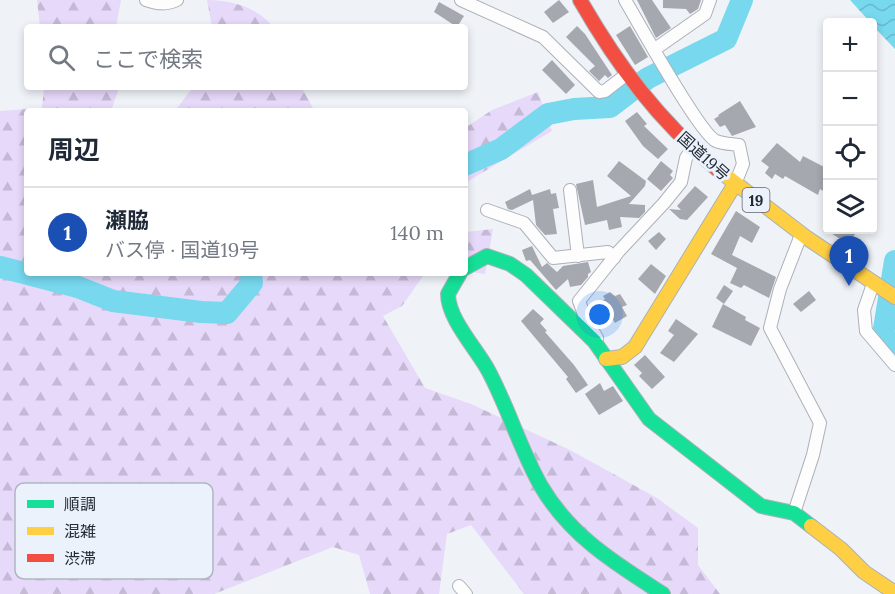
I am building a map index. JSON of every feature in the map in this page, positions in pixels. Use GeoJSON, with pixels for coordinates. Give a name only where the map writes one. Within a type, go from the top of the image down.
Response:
{"type":"FeatureCollection","features":[{"type":"Feature","properties":{"kind":"main road","name":"国道19号"},"geometry":{"type":"LineString","coordinates":[[580,0],[629,77],[649,103],[693,147],[735,184],[801,235],[854,273],[895,297]]}},
{"type":"Feature","properties":{"kind":"main road"},"geometry":{"type":"LineString","coordinates":[[606,359],[622,357],[635,347],[735,184]]}},
{"type":"Feature","properties":{"kind":"main road"},"geometry":{"type":"LineString","coordinates":[[468,266],[487,256],[510,264],[526,275],[594,341],[649,419],[761,506],[794,513],[841,549],[864,572],[894,593]]}},
{"type":"Feature","properties":{"kind":"main road"},"geometry":{"type":"LineString","coordinates":[[458,276],[448,297],[453,313],[489,372],[537,479],[557,511],[570,526],[615,563],[663,594]]}},
{"type":"Feature","properties":{"kind":"street"},"geometry":{"type":"LineString","coordinates":[[146,0],[168,4],[177,0]]}},
{"type":"Feature","properties":{"kind":"street"},"geometry":{"type":"LineString","coordinates":[[461,0],[543,37],[599,92],[629,77]]}},
{"type":"Feature","properties":{"kind":"street"},"geometry":{"type":"LineString","coordinates":[[626,0],[685,100],[715,140],[739,145],[743,164],[735,184]]}},
{"type":"Feature","properties":{"kind":"street"},"geometry":{"type":"LineString","coordinates":[[655,49],[705,14],[710,0]]}},
{"type":"Feature","properties":{"kind":"street"},"geometry":{"type":"LineString","coordinates":[[594,341],[598,337],[586,320],[579,301],[681,182],[686,158],[693,147]]}},
{"type":"Feature","properties":{"kind":"street"},"geometry":{"type":"LineString","coordinates":[[570,190],[578,256]]}},
{"type":"Feature","properties":{"kind":"street"},"geometry":{"type":"LineString","coordinates":[[486,210],[524,223],[553,258],[608,252],[614,258]]}},
{"type":"Feature","properties":{"kind":"street"},"geometry":{"type":"LineString","coordinates":[[794,513],[813,455],[820,423],[770,328],[780,289],[801,235]]}},
{"type":"Feature","properties":{"kind":"street"},"geometry":{"type":"LineString","coordinates":[[873,284],[864,310],[866,332],[895,364]]}},
{"type":"Feature","properties":{"kind":"green space"},"geometry":{"type":"Polygon","coordinates":[[[37,0],[121,0],[117,24],[40,24],[37,0]]]}},
{"type":"Feature","properties":{"kind":"green space"},"geometry":{"type":"Polygon","coordinates":[[[207,0],[225,1],[243,6],[260,14],[270,24],[211,24],[207,0]]]}},
{"type":"Feature","properties":{"kind":"green space"},"geometry":{"type":"Polygon","coordinates":[[[44,90],[118,91],[112,108],[42,108],[44,90]]]}},
{"type":"Feature","properties":{"kind":"green space"},"geometry":{"type":"Polygon","coordinates":[[[191,90],[303,90],[313,108],[177,108],[191,90]]]}},
{"type":"Feature","properties":{"kind":"green space"},"geometry":{"type":"Polygon","coordinates":[[[538,92],[552,131],[468,181],[468,126],[492,110],[538,92]]]}},
{"type":"Feature","properties":{"kind":"green space"},"geometry":{"type":"Polygon","coordinates":[[[24,109],[24,276],[423,276],[402,306],[383,316],[425,388],[471,404],[570,450],[657,498],[698,528],[698,565],[720,594],[524,594],[471,525],[447,534],[439,594],[370,594],[359,555],[333,547],[214,594],[0,594],[0,111],[24,109]]]}},
{"type":"Feature","properties":{"kind":"green space"},"geometry":{"type":"Polygon","coordinates":[[[493,229],[485,274],[468,271],[468,232],[493,229]]]}},
{"type":"Feature","properties":{"kind":"water"},"geometry":{"type":"Polygon","coordinates":[[[850,0],[895,0],[895,49],[877,30],[877,18],[866,18],[850,0]]]}},
{"type":"Feature","properties":{"kind":"building"},"geometry":{"type":"Polygon","coordinates":[[[559,0],[569,12],[553,23],[544,12],[559,0]]]}},
{"type":"Feature","properties":{"kind":"building"},"geometry":{"type":"Polygon","coordinates":[[[637,0],[652,0],[671,28],[656,38],[637,0]]]}},
{"type":"Feature","properties":{"kind":"building"},"geometry":{"type":"Polygon","coordinates":[[[663,0],[701,0],[698,9],[690,14],[686,9],[663,8],[663,0]]]}},
{"type":"Feature","properties":{"kind":"building"},"geometry":{"type":"Polygon","coordinates":[[[439,2],[464,16],[459,24],[452,24],[434,12],[439,2]]]}},
{"type":"Feature","properties":{"kind":"building"},"geometry":{"type":"Polygon","coordinates":[[[577,26],[585,34],[612,75],[608,78],[605,75],[599,81],[589,71],[595,66],[566,37],[577,26]]]}},
{"type":"Feature","properties":{"kind":"building"},"geometry":{"type":"Polygon","coordinates":[[[630,26],[648,57],[635,65],[616,35],[630,26]]]}},
{"type":"Feature","properties":{"kind":"building"},"geometry":{"type":"Polygon","coordinates":[[[552,60],[575,85],[566,94],[542,70],[552,60]]]}},
{"type":"Feature","properties":{"kind":"building"},"geometry":{"type":"Polygon","coordinates":[[[740,101],[756,127],[732,136],[725,125],[720,127],[714,119],[740,101]]]}},
{"type":"Feature","properties":{"kind":"building"},"geometry":{"type":"Polygon","coordinates":[[[637,112],[647,124],[644,126],[668,149],[658,159],[643,146],[625,121],[637,112]]]}},
{"type":"Feature","properties":{"kind":"building"},"geometry":{"type":"Polygon","coordinates":[[[777,143],[800,162],[803,156],[823,166],[823,191],[820,189],[818,195],[785,176],[783,179],[775,174],[772,179],[765,173],[769,167],[761,161],[777,143]]]}},
{"type":"Feature","properties":{"kind":"building"},"geometry":{"type":"Polygon","coordinates":[[[619,161],[646,181],[645,186],[629,204],[645,205],[645,212],[639,218],[620,217],[622,227],[609,230],[607,220],[585,225],[576,184],[593,180],[597,207],[631,196],[607,176],[619,161]]]}},
{"type":"Feature","properties":{"kind":"building"},"geometry":{"type":"Polygon","coordinates":[[[661,161],[673,171],[670,175],[673,178],[661,191],[647,179],[661,161]]]}},
{"type":"Feature","properties":{"kind":"building"},"geometry":{"type":"Polygon","coordinates":[[[695,186],[708,197],[687,220],[680,219],[669,209],[681,210],[677,206],[695,186]]]}},
{"type":"Feature","properties":{"kind":"building"},"geometry":{"type":"Polygon","coordinates":[[[530,189],[532,195],[550,189],[551,194],[556,193],[559,208],[553,209],[557,234],[545,235],[536,225],[533,200],[512,210],[508,209],[505,202],[530,189]]]}},
{"type":"Feature","properties":{"kind":"building"},"geometry":{"type":"Polygon","coordinates":[[[736,211],[760,227],[752,243],[740,236],[732,255],[776,277],[769,298],[744,285],[741,288],[730,283],[737,268],[711,254],[736,211]]]}},
{"type":"Feature","properties":{"kind":"building"},"geometry":{"type":"Polygon","coordinates":[[[659,232],[666,239],[656,250],[648,241],[659,232]]]}},
{"type":"Feature","properties":{"kind":"building"},"geometry":{"type":"Polygon","coordinates":[[[832,234],[855,234],[848,244],[832,234]]]}},
{"type":"Feature","properties":{"kind":"building"},"geometry":{"type":"Polygon","coordinates":[[[532,246],[542,267],[547,263],[557,272],[563,266],[588,262],[591,272],[581,285],[570,287],[568,279],[556,290],[530,260],[526,261],[522,250],[532,246]]]}},
{"type":"Feature","properties":{"kind":"building"},"geometry":{"type":"Polygon","coordinates":[[[651,264],[666,276],[655,294],[638,279],[651,264]]]}},
{"type":"Feature","properties":{"kind":"building"},"geometry":{"type":"Polygon","coordinates":[[[724,285],[733,291],[724,304],[716,298],[724,285]]]}},
{"type":"Feature","properties":{"kind":"building"},"geometry":{"type":"Polygon","coordinates":[[[809,291],[816,300],[801,312],[793,304],[809,291]]]}},
{"type":"Feature","properties":{"kind":"building"},"geometry":{"type":"Polygon","coordinates":[[[610,292],[615,296],[620,294],[627,305],[622,307],[627,316],[615,323],[601,301],[605,299],[603,296],[610,292]]]}},
{"type":"Feature","properties":{"kind":"building"},"geometry":{"type":"Polygon","coordinates":[[[723,304],[760,328],[751,346],[712,327],[723,304]]]}},
{"type":"Feature","properties":{"kind":"building"},"geometry":{"type":"Polygon","coordinates":[[[533,309],[544,319],[540,323],[547,331],[545,332],[588,385],[576,393],[566,379],[568,377],[521,321],[533,309]]]}},
{"type":"Feature","properties":{"kind":"building"},"geometry":{"type":"Polygon","coordinates":[[[676,319],[698,334],[674,362],[660,353],[674,335],[668,331],[676,319]]]}},
{"type":"Feature","properties":{"kind":"building"},"geometry":{"type":"Polygon","coordinates":[[[645,355],[665,377],[652,389],[639,376],[642,373],[634,365],[645,355]]]}},
{"type":"Feature","properties":{"kind":"building"},"geometry":{"type":"Polygon","coordinates":[[[600,383],[604,391],[613,386],[623,401],[599,415],[585,394],[600,383]]]}},
{"type":"Feature","properties":{"kind":"waterway"},"geometry":{"type":"LineString","coordinates":[[468,164],[501,149],[548,114],[574,109],[610,107],[648,78],[726,39],[742,0]]}},
{"type":"Feature","properties":{"kind":"waterway"},"geometry":{"type":"LineString","coordinates":[[895,261],[883,335],[895,349]]}},
{"type":"Feature","properties":{"kind":"waterway"},"geometry":{"type":"LineString","coordinates":[[0,267],[24,273]]}},
{"type":"Feature","properties":{"kind":"waterway"},"geometry":{"type":"LineString","coordinates":[[35,276],[78,287],[113,301],[227,313],[252,283],[251,276]]}},
{"type":"Feature","properties":{"kind":"traffic: fast"},"geometry":{"type":"LineString","coordinates":[[468,266],[487,256],[510,264],[526,275],[594,341],[649,419],[761,506],[794,513],[811,526]]}},
{"type":"Feature","properties":{"kind":"traffic: fast"},"geometry":{"type":"LineString","coordinates":[[458,276],[448,294],[449,304],[457,323],[488,370],[541,486],[566,520],[595,548],[663,594]]}},
{"type":"Feature","properties":{"kind":"traffic: slow"},"geometry":{"type":"LineString","coordinates":[[717,169],[807,238],[895,297]]}},
{"type":"Feature","properties":{"kind":"traffic: slow"},"geometry":{"type":"LineString","coordinates":[[606,359],[622,357],[635,347],[735,184]]}},
{"type":"Feature","properties":{"kind":"traffic: slow"},"geometry":{"type":"LineString","coordinates":[[811,526],[841,549],[864,572],[895,593]]}},
{"type":"Feature","properties":{"kind":"traffic: jam"},"geometry":{"type":"LineString","coordinates":[[580,0],[624,70],[641,91],[676,131],[717,169]]}},
{"type":"Feature","properties":{"kind":"place","name":"瀬脇"},"geometry":{"type":"Point","coordinates":[849,286]}}]}
